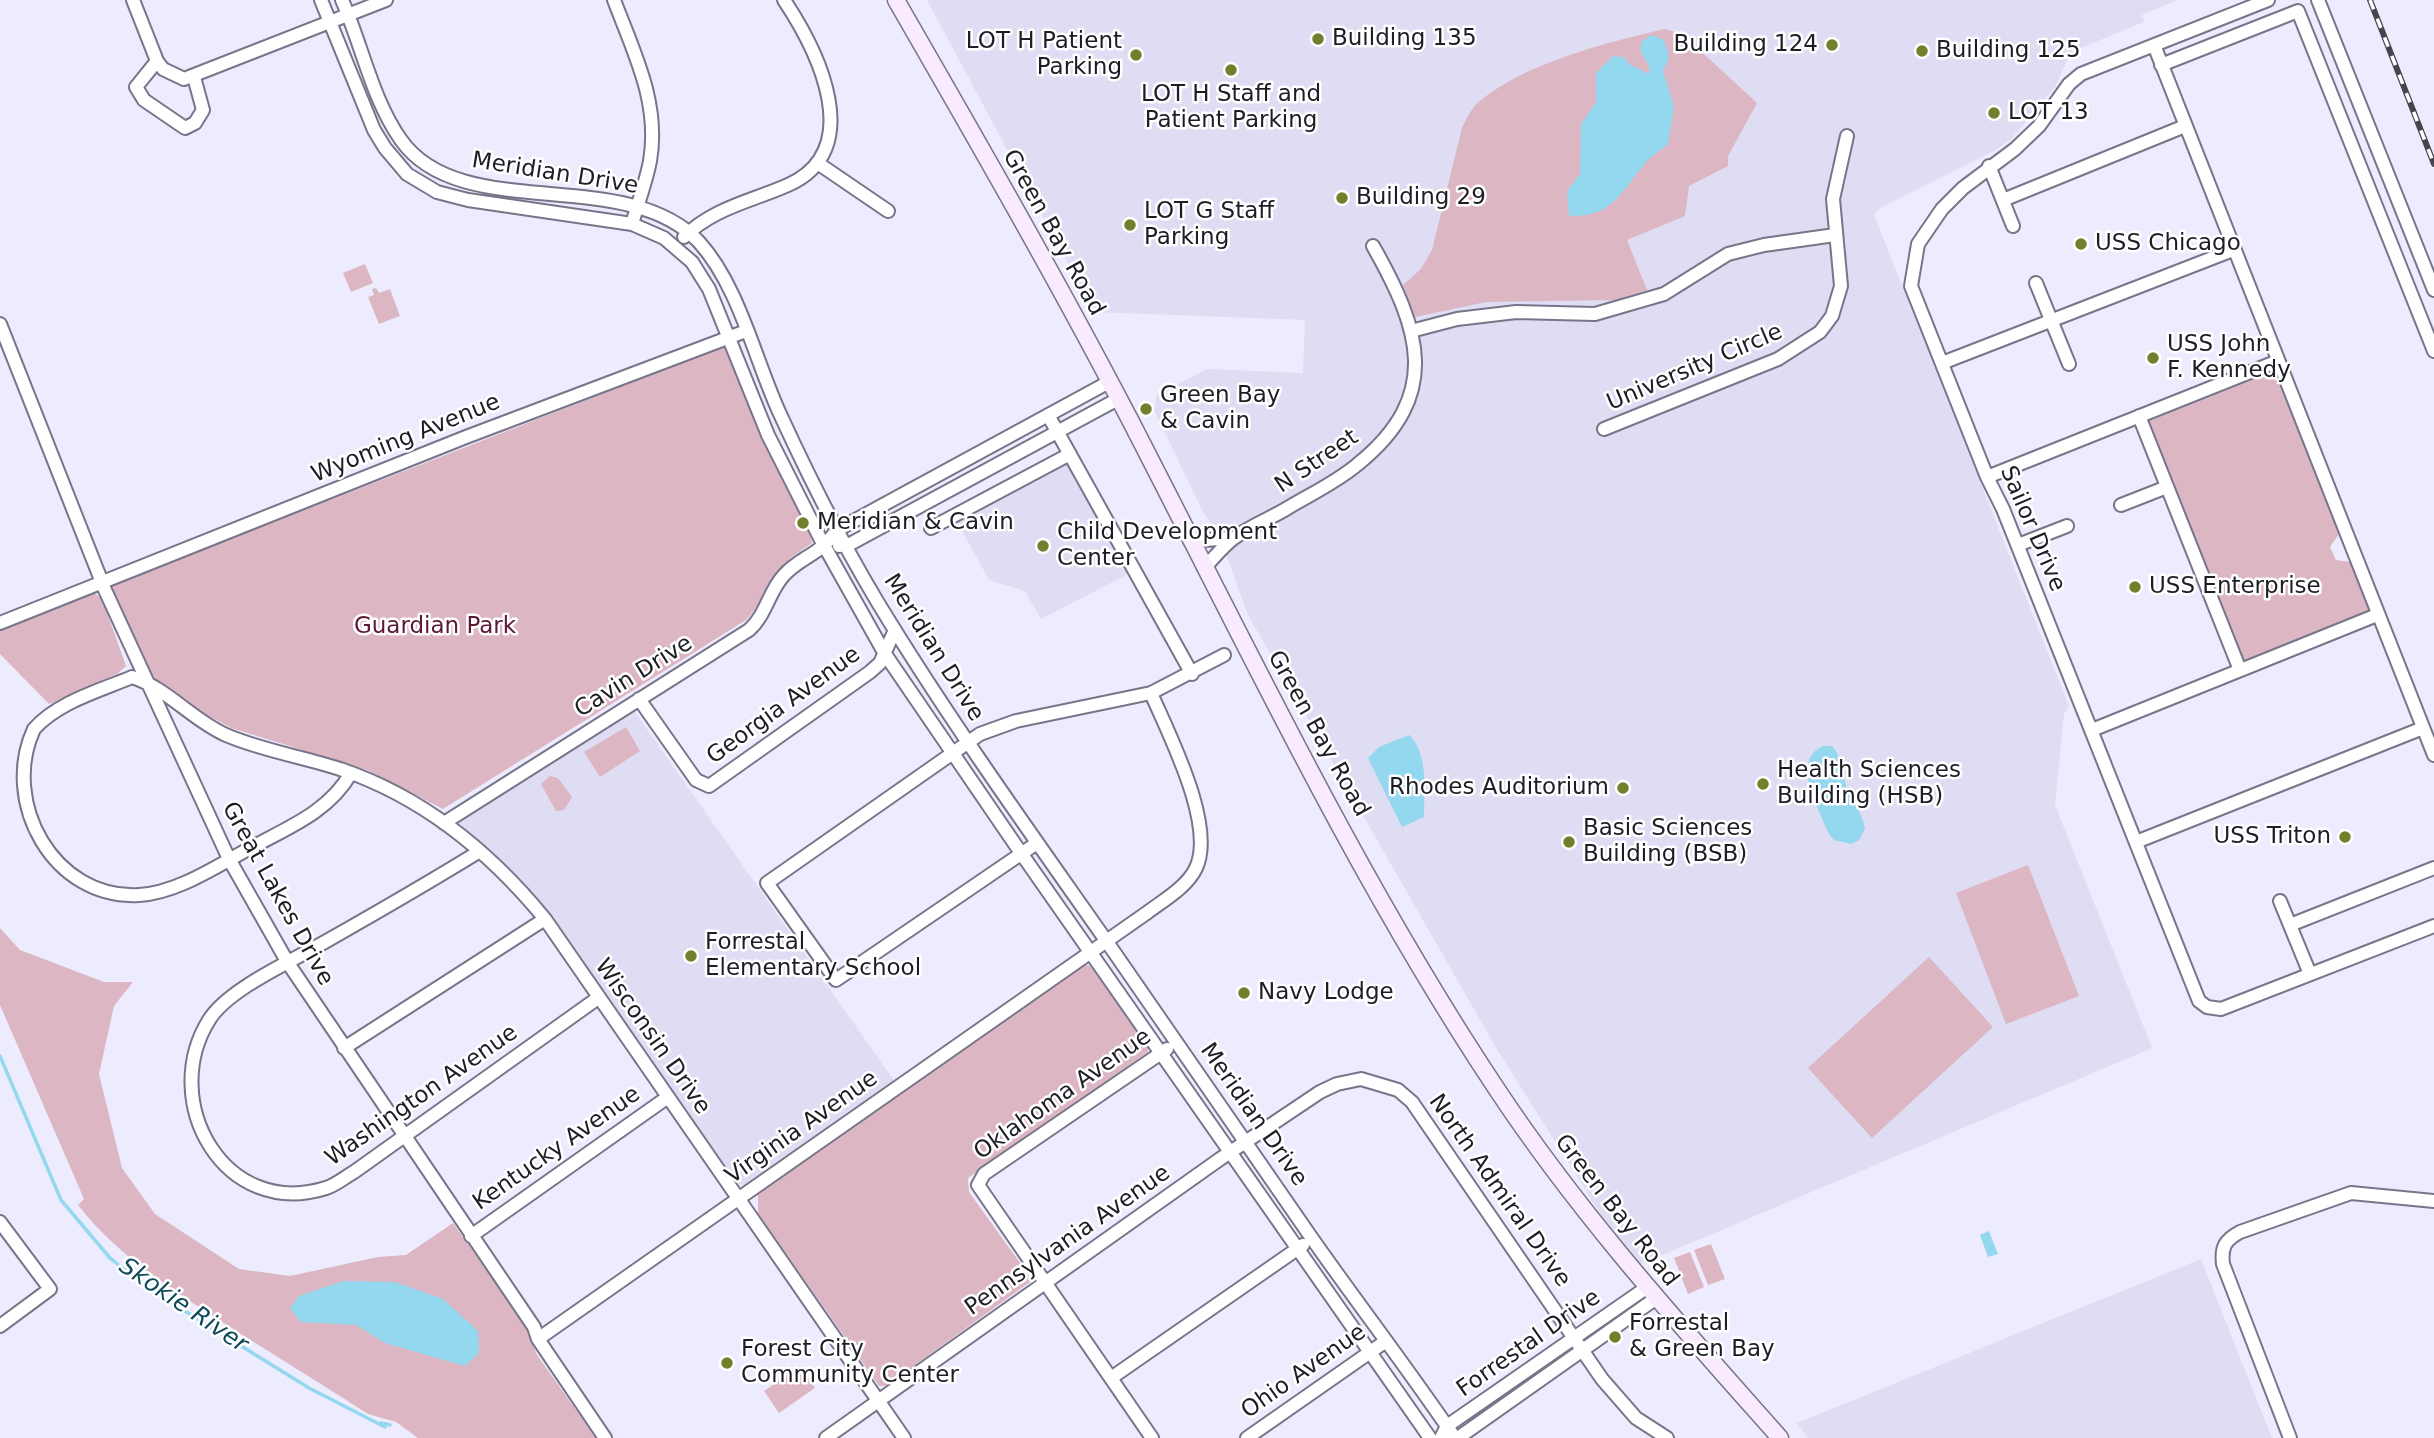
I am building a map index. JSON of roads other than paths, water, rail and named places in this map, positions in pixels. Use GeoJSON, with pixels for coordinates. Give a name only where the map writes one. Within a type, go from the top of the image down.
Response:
{"type":"FeatureCollection","features":[{"type":"Feature","properties":{"kind":"main road","name":"Green Bay Road"},"geometry":{"type":"LineString","coordinates":[[896,0],[1109,382],[1309,765],[1458,1030],[1554,1171],[1650,1293],[1780,1438]]}},
{"type":"Feature","properties":{"kind":"street"},"geometry":{"type":"LineString","coordinates":[[133,0],[157,61],[173,76],[184,79],[386,0]]}},
{"type":"Feature","properties":{"kind":"street","name":"Meridian Drive"},"geometry":{"type":"LineString","coordinates":[[321,0],[374,130],[407,174],[437,192],[468,200],[632,224],[676,245],[701,274],[768,435],[825,547],[885,654],[1089,952],[1430,1438]]}},
{"type":"Feature","properties":{"kind":"street","name":"Meridian Drive"},"geometry":{"type":"LineString","coordinates":[[342,0],[390,122],[402,143],[418,157],[461,181],[637,206],[670,220],[688,233],[718,267],[779,413],[837,530],[895,631],[967,742],[1386,1341],[1444,1432],[1457,1438]]}},
{"type":"Feature","properties":{"kind":"street"},"geometry":{"type":"LineString","coordinates":[[614,0],[649,91],[652,111],[649,163],[632,224]]}},
{"type":"Feature","properties":{"kind":"street"},"geometry":{"type":"LineString","coordinates":[[676,245],[708,216],[791,184],[819,164],[828,144],[831,102],[784,0]]}},
{"type":"Feature","properties":{"kind":"street","name":"Sailor Drive"},"geometry":{"type":"LineString","coordinates":[[2268,0],[2081,74],[2069,84],[2039,126],[2015,149],[1989,166],[1942,209],[1918,244],[1911,286],[1987,477],[2018,545],[2199,1001],[2207,1007],[2221,1009],[2434,926]]}},
{"type":"Feature","properties":{"kind":"street"},"geometry":{"type":"LineString","coordinates":[[2318,0],[2434,290]]}},
{"type":"Feature","properties":{"kind":"street"},"geometry":{"type":"LineString","coordinates":[[2161,65],[2298,11],[2434,351]]}},
{"type":"Feature","properties":{"kind":"street"},"geometry":{"type":"LineString","coordinates":[[2154,45],[2434,755]]}},
{"type":"Feature","properties":{"kind":"street"},"geometry":{"type":"LineString","coordinates":[[157,61],[136,87],[144,100],[185,128],[195,123],[203,110],[194,77]]}},
{"type":"Feature","properties":{"kind":"street"},"geometry":{"type":"LineString","coordinates":[[2003,200],[2185,126]]}},
{"type":"Feature","properties":{"kind":"street","name":"University Circle"},"geometry":{"type":"LineString","coordinates":[[1604,429],[1778,359],[1813,338],[1832,316],[1841,286],[1833,199],[1847,136]]}},
{"type":"Feature","properties":{"kind":"street"},"geometry":{"type":"LineString","coordinates":[[819,164],[888,211]]}},
{"type":"Feature","properties":{"kind":"street"},"geometry":{"type":"LineString","coordinates":[[1989,166],[2013,226]]}},
{"type":"Feature","properties":{"kind":"street"},"geometry":{"type":"LineString","coordinates":[[1411,331],[1494,313],[1595,314],[1664,294],[1728,254],[1764,245],[1835,235]]}},
{"type":"Feature","properties":{"kind":"street","name":"N Street"},"geometry":{"type":"LineString","coordinates":[[1204,568],[1234,538],[1357,465],[1381,442],[1412,393],[1416,355],[1411,331],[1393,284],[1373,246]]}},
{"type":"Feature","properties":{"kind":"street"},"geometry":{"type":"LineString","coordinates":[[1942,363],[2233,250]]}},
{"type":"Feature","properties":{"kind":"street"},"geometry":{"type":"LineString","coordinates":[[2036,283],[2069,364]]}},
{"type":"Feature","properties":{"kind":"street","name":"Great Lakes Drive"},"geometry":{"type":"LineString","coordinates":[[0,324],[102,584],[144,681],[229,859],[288,963],[402,1136],[534,1327],[538,1339],[605,1438]]}},
{"type":"Feature","properties":{"kind":"street","name":"Wyoming Avenue"},"geometry":{"type":"LineString","coordinates":[[0,623],[466,437],[746,331]]}},
{"type":"Feature","properties":{"kind":"street"},"geometry":{"type":"LineString","coordinates":[[1987,477],[2278,361]]}},
{"type":"Feature","properties":{"kind":"street","name":"Cavin Drive"},"geometry":{"type":"LineString","coordinates":[[444,823],[749,630],[762,615],[782,577],[825,547],[837,530],[1109,382]]}},
{"type":"Feature","properties":{"kind":"street","name":"Cavin Drive"},"geometry":{"type":"LineString","coordinates":[[825,547],[845,545],[1118,399]]}},
{"type":"Feature","properties":{"kind":"street"},"geometry":{"type":"LineString","coordinates":[[1048,415],[1192,674]]}},
{"type":"Feature","properties":{"kind":"street"},"geometry":{"type":"LineString","coordinates":[[2140,416],[2240,670]]}},
{"type":"Feature","properties":{"kind":"street"},"geometry":{"type":"LineString","coordinates":[[931,528],[1070,454]]}},
{"type":"Feature","properties":{"kind":"street"},"geometry":{"type":"LineString","coordinates":[[2121,505],[2167,486]]}},
{"type":"Feature","properties":{"kind":"street"},"geometry":{"type":"LineString","coordinates":[[2018,545],[2067,526]]}},
{"type":"Feature","properties":{"kind":"street","name":"N Street"},"geometry":{"type":"LineString","coordinates":[[1190,541],[1234,538]]}},
{"type":"Feature","properties":{"kind":"street"},"geometry":{"type":"LineString","coordinates":[[2092,730],[2377,615]]}},
{"type":"Feature","properties":{"kind":"street","name":"Georgia Avenue"},"geometry":{"type":"LineString","coordinates":[[639,699],[696,780],[709,786],[870,672],[885,654],[895,631]]}},
{"type":"Feature","properties":{"kind":"street"},"geometry":{"type":"LineString","coordinates":[[1037,843],[836,980],[767,883],[952,752],[989,730],[1016,721],[1151,693],[1224,655]]}},
{"type":"Feature","properties":{"kind":"street"},"geometry":{"type":"LineString","coordinates":[[144,681],[132,677],[49,715],[33,730],[16,764],[13,779],[17,813],[35,850],[64,876],[83,887],[115,895],[142,895],[173,886],[319,810],[345,784],[351,773]]}},
{"type":"Feature","properties":{"kind":"street","name":"Wisconsin Drive"},"geometry":{"type":"LineString","coordinates":[[144,681],[194,717],[226,735],[351,773],[388,789],[444,823],[480,851],[545,919],[879,1402]]}},
{"type":"Feature","properties":{"kind":"street","name":"Virginia Avenue"},"geometry":{"type":"LineString","coordinates":[[538,1339],[1182,885],[1195,870],[1203,837],[1196,806],[1151,693]]}},
{"type":"Feature","properties":{"kind":"street"},"geometry":{"type":"LineString","coordinates":[[2136,842],[2423,729]]}},
{"type":"Feature","properties":{"kind":"street","name":"Washington Avenue"},"geometry":{"type":"LineString","coordinates":[[480,851],[232,997],[210,1018],[192,1062],[190,1087],[205,1140],[235,1174],[254,1185],[279,1193],[302,1193],[328,1187],[354,1172],[598,998]]}},
{"type":"Feature","properties":{"kind":"street"},"geometry":{"type":"LineString","coordinates":[[2290,925],[2434,868]]}},
{"type":"Feature","properties":{"kind":"street"},"geometry":{"type":"LineString","coordinates":[[2280,901],[2310,974]]}},
{"type":"Feature","properties":{"kind":"street"},"geometry":{"type":"LineString","coordinates":[[344,1048],[545,919]]}},
{"type":"Feature","properties":{"kind":"street","name":"Oklahoma Avenue"},"geometry":{"type":"LineString","coordinates":[[1045,1284],[978,1185],[984,1174],[1176,1042]]}},
{"type":"Feature","properties":{"kind":"street","name":"North Admiral Drive"},"geometry":{"type":"LineString","coordinates":[[1231,1152],[1337,1084],[1361,1079],[1398,1090],[1430,1125],[1618,1399],[1636,1418],[1667,1438]]}},
{"type":"Feature","properties":{"kind":"street","name":"Kentucky Avenue"},"geometry":{"type":"LineString","coordinates":[[471,1236],[668,1097]]}},
{"type":"Feature","properties":{"kind":"street","name":"Pennsylvania Avenue"},"geometry":{"type":"LineString","coordinates":[[826,1438],[1231,1152]]}},
{"type":"Feature","properties":{"kind":"street"},"geometry":{"type":"LineString","coordinates":[[2290,1438],[2223,1264],[2222,1251],[2226,1243],[2240,1232],[2351,1193],[2434,1201]]}},
{"type":"Feature","properties":{"kind":"street"},"geometry":{"type":"LineString","coordinates":[[0,1222],[50,1289],[0,1326]]}},
{"type":"Feature","properties":{"kind":"street"},"geometry":{"type":"LineString","coordinates":[[1111,1378],[1312,1238]]}},
{"type":"Feature","properties":{"kind":"street"},"geometry":{"type":"LineString","coordinates":[[1045,1284],[1152,1438]]}},
{"type":"Feature","properties":{"kind":"street","name":"Forrestal Drive"},"geometry":{"type":"LineString","coordinates":[[1444,1432],[1575,1337],[1650,1293]]}},
{"type":"Feature","properties":{"kind":"street","name":"Forrestal Drive"},"geometry":{"type":"LineString","coordinates":[[1457,1438],[1583,1350],[1650,1293]]}},
{"type":"Feature","properties":{"kind":"street","name":"Ohio Avenue"},"geometry":{"type":"LineString","coordinates":[[1247,1438],[1386,1341]]}},
{"type":"Feature","properties":{"kind":"street"},"geometry":{"type":"LineString","coordinates":[[879,1402],[904,1438]]}},
{"type":"Feature","properties":{"kind":"water"},"geometry":{"type":"Polygon","coordinates":[[[1652,35],[1664,40],[1668,53],[1663,71],[1674,106],[1668,144],[1648,160],[1620,195],[1605,208],[1595,213],[1569,216],[1567,191],[1580,174],[1581,124],[1596,102],[1596,73],[1613,56],[1624,57],[1629,64],[1649,74],[1649,66],[1640,50],[1642,41],[1652,35]]]}},
{"type":"Feature","properties":{"kind":"water"},"geometry":{"type":"Polygon","coordinates":[[[1409,735],[1420,752],[1423,763],[1424,817],[1402,827],[1368,758],[1379,747],[1409,735]]]}},
{"type":"Feature","properties":{"kind":"water"},"geometry":{"type":"Polygon","coordinates":[[[1823,746],[1832,746],[1838,756],[1847,788],[1865,828],[1859,840],[1851,844],[1834,840],[1829,834],[1810,786],[1809,762],[1813,753],[1823,746]]]}},
{"type":"Feature","properties":{"kind":"water"},"geometry":{"type":"Polygon","coordinates":[[[1989,1231],[1998,1254],[1988,1257],[1980,1235],[1989,1231]]]}},
{"type":"Feature","properties":{"kind":"water"},"geometry":{"type":"Polygon","coordinates":[[[343,1281],[395,1282],[443,1299],[478,1331],[479,1353],[465,1366],[385,1343],[356,1325],[301,1322],[290,1308],[299,1296],[343,1281]]]}},
{"type":"Feature","properties":{"kind":"waterway","name":"Skokie River"},"geometry":{"type":"LineString","coordinates":[[0,1056],[61,1200],[110,1258],[146,1287],[309,1388],[385,1427]]}},
{"type":"Feature","properties":{"kind":"waterway","name":"Skokie River"},"geometry":{"type":"LineString","coordinates":[[381,1423],[390,1425]]}},
{"type":"Feature","properties":{"kind":"railway"},"geometry":{"type":"LineString","coordinates":[[2370,0],[2434,164]]}},
{"type":"Feature","properties":{"kind":"place","name":"Building 135"},"geometry":{"type":"Point","coordinates":[1318,39]}},
{"type":"Feature","properties":{"kind":"place","name":"Building 124"},"geometry":{"type":"Point","coordinates":[1832,45]}},
{"type":"Feature","properties":{"kind":"place","name":"Building 125"},"geometry":{"type":"Point","coordinates":[1922,51]}},
{"type":"Feature","properties":{"kind":"place","name":"LOT H Patient Parking"},"geometry":{"type":"Point","coordinates":[1136,55]}},
{"type":"Feature","properties":{"kind":"place","name":"LOT H Staff and Patient Parking"},"geometry":{"type":"Point","coordinates":[1231,70]}},
{"type":"Feature","properties":{"kind":"place","name":"LOT 13"},"geometry":{"type":"Point","coordinates":[1994,113]}},
{"type":"Feature","properties":{"kind":"place","name":"Building 29"},"geometry":{"type":"Point","coordinates":[1342,198]}},
{"type":"Feature","properties":{"kind":"place","name":"LOT G Staff Parking"},"geometry":{"type":"Point","coordinates":[1130,225]}},
{"type":"Feature","properties":{"kind":"place","name":"USS Chicago"},"geometry":{"type":"Point","coordinates":[2081,244]}},
{"type":"Feature","properties":{"kind":"place","name":"USS John F. Kennedy"},"geometry":{"type":"Point","coordinates":[2153,358]}},
{"type":"Feature","properties":{"kind":"place","name":"Green Bay & Cavin"},"geometry":{"type":"Point","coordinates":[1146,409]}},
{"type":"Feature","properties":{"kind":"place","name":"Meridian & Cavin"},"geometry":{"type":"Point","coordinates":[803,523]}},
{"type":"Feature","properties":{"kind":"place","name":"Child Development Center"},"geometry":{"type":"Point","coordinates":[1043,546]}},
{"type":"Feature","properties":{"kind":"place","name":"USS Enterprise"},"geometry":{"type":"Point","coordinates":[2135,587]}},
{"type":"Feature","properties":{"kind":"place","name":"Health Sciences Building (HSB)"},"geometry":{"type":"Point","coordinates":[1763,784]}},
{"type":"Feature","properties":{"kind":"place","name":"Rhodes Auditorium"},"geometry":{"type":"Point","coordinates":[1623,788]}},
{"type":"Feature","properties":{"kind":"place","name":"USS Triton"},"geometry":{"type":"Point","coordinates":[2345,837]}},
{"type":"Feature","properties":{"kind":"place","name":"Basic Sciences Building (BSB)"},"geometry":{"type":"Point","coordinates":[1569,842]}},
{"type":"Feature","properties":{"kind":"place","name":"Forrestal Elementary School"},"geometry":{"type":"Point","coordinates":[691,956]}},
{"type":"Feature","properties":{"kind":"place","name":"Navy Lodge"},"geometry":{"type":"Point","coordinates":[1244,993]}},
{"type":"Feature","properties":{"kind":"place","name":"Forrestal & Green Bay"},"geometry":{"type":"Point","coordinates":[1615,1337]}},
{"type":"Feature","properties":{"kind":"place","name":"Forest City Community Center"},"geometry":{"type":"Point","coordinates":[727,1363]}},
{"type":"Feature","properties":{"kind":"park label","name":"Guardian Park"},"geometry":{"type":"Point","coordinates":[435,627]}}]}
